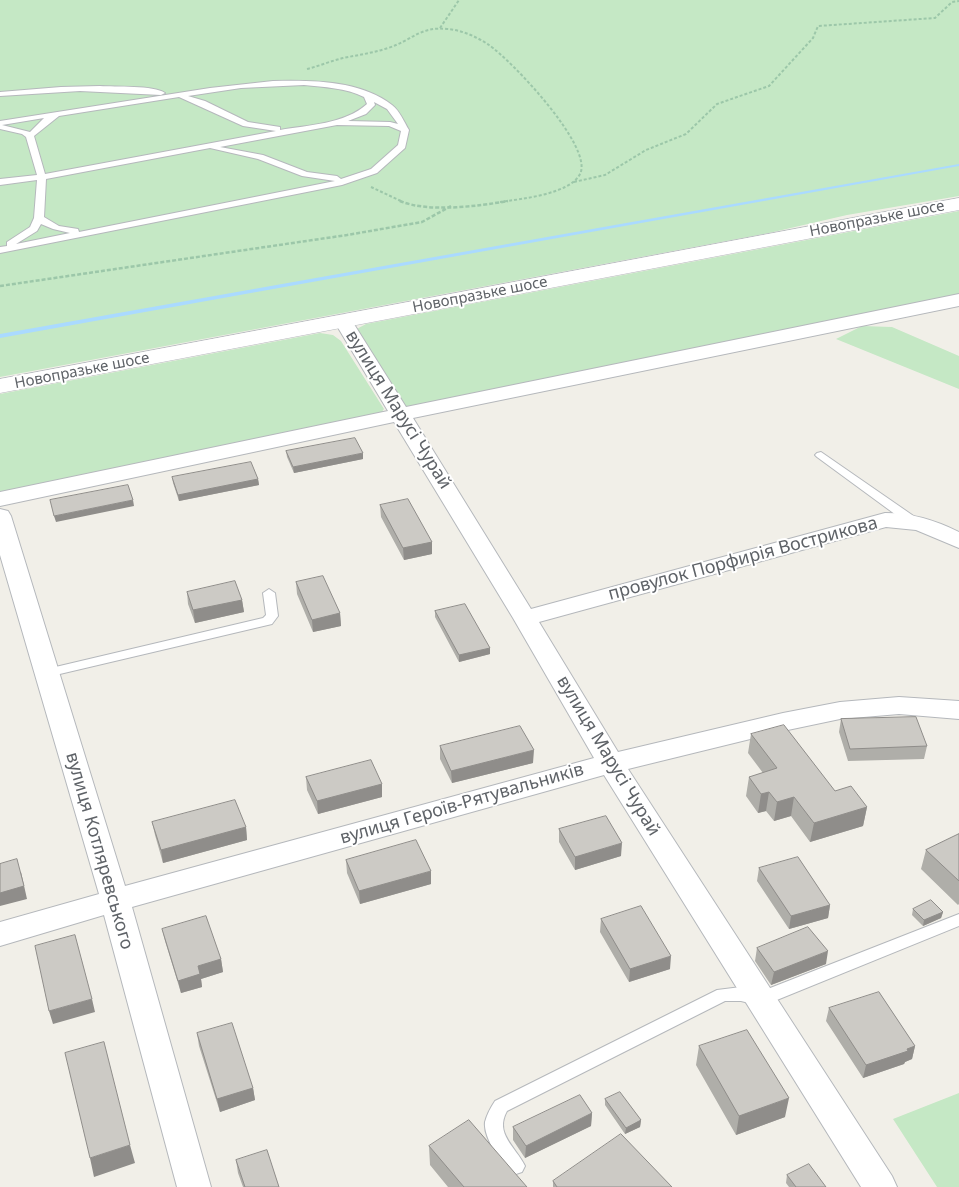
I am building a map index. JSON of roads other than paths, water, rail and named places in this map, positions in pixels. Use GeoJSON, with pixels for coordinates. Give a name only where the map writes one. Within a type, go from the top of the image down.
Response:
{"type":"FeatureCollection","features":[{"type":"Feature","properties":{"kind":"main road","name":"Новопразьке шосе"},"geometry":{"type":"LineString","coordinates":[[0,386],[959,204]]}},
{"type":"Feature","properties":{"kind":"street"},"geometry":{"type":"LineString","coordinates":[[0,499],[401,414],[959,300]]}},
{"type":"Feature","properties":{"kind":"street","name":"вулиця Марусі Чурай"},"geometry":{"type":"LineString","coordinates":[[343,321],[525,618],[610,762],[880,1187]]}},
{"type":"Feature","properties":{"kind":"street","name":"вулиця Котляревського"},"geometry":{"type":"LineString","coordinates":[[0,516],[115,900],[194,1187]]}},
{"type":"Feature","properties":{"kind":"street","name":"провулок Порфирія Вострикова"},"geometry":{"type":"LineString","coordinates":[[525,618],[876,522],[896,519],[911,520],[930,525],[959,542]]}},
{"type":"Feature","properties":{"kind":"street","name":"вулиця Героїв-Рятувальників"},"geometry":{"type":"LineString","coordinates":[[0,934],[115,900],[610,762],[840,709],[876,705],[913,705],[959,710]]}},
{"type":"Feature","properties":{"kind":"lane"},"geometry":{"type":"LineString","coordinates":[[0,123],[177,95],[291,82],[332,86],[367,94],[389,106],[405,130],[402,146],[374,171],[339,183],[0,249]]}},
{"type":"Feature","properties":{"kind":"lane"},"geometry":{"type":"LineString","coordinates":[[0,94],[75,87],[104,87],[177,95],[202,103],[246,124],[266,128],[295,130]]}},
{"type":"Feature","properties":{"kind":"lane"},"geometry":{"type":"LineString","coordinates":[[0,182],[42,177],[334,122],[363,112],[371,106],[367,94]]}},
{"type":"Feature","properties":{"kind":"lane"},"geometry":{"type":"LineString","coordinates":[[30,136],[49,118],[67,111]]}},
{"type":"Feature","properties":{"kind":"lane"},"geometry":{"type":"LineString","coordinates":[[334,122],[390,124],[405,130]]}},
{"type":"Feature","properties":{"kind":"lane"},"geometry":{"type":"LineString","coordinates":[[0,127],[25,132],[30,136],[42,177],[39,218],[34,229],[19,240],[0,249]]}},
{"type":"Feature","properties":{"kind":"lane"},"geometry":{"type":"LineString","coordinates":[[204,147],[260,156],[305,174],[350,179]]}},
{"type":"Feature","properties":{"kind":"lane"},"geometry":{"type":"LineString","coordinates":[[39,218],[48,225],[61,230],[95,232]]}},
{"type":"Feature","properties":{"kind":"lane"},"geometry":{"type":"LineString","coordinates":[[821,455],[911,520]]}},
{"type":"Feature","properties":{"kind":"lane"},"geometry":{"type":"LineString","coordinates":[[47,673],[267,621],[272,616],[269,593]]}},
{"type":"Feature","properties":{"kind":"lane"},"geometry":{"type":"LineString","coordinates":[[516,1166],[494,1134],[493,1118],[501,1106],[723,995],[741,994],[761,999],[959,920]]}},
{"type":"Feature","properties":{"kind":"waterway"},"geometry":{"type":"LineString","coordinates":[[0,336],[959,165]]}}]}
